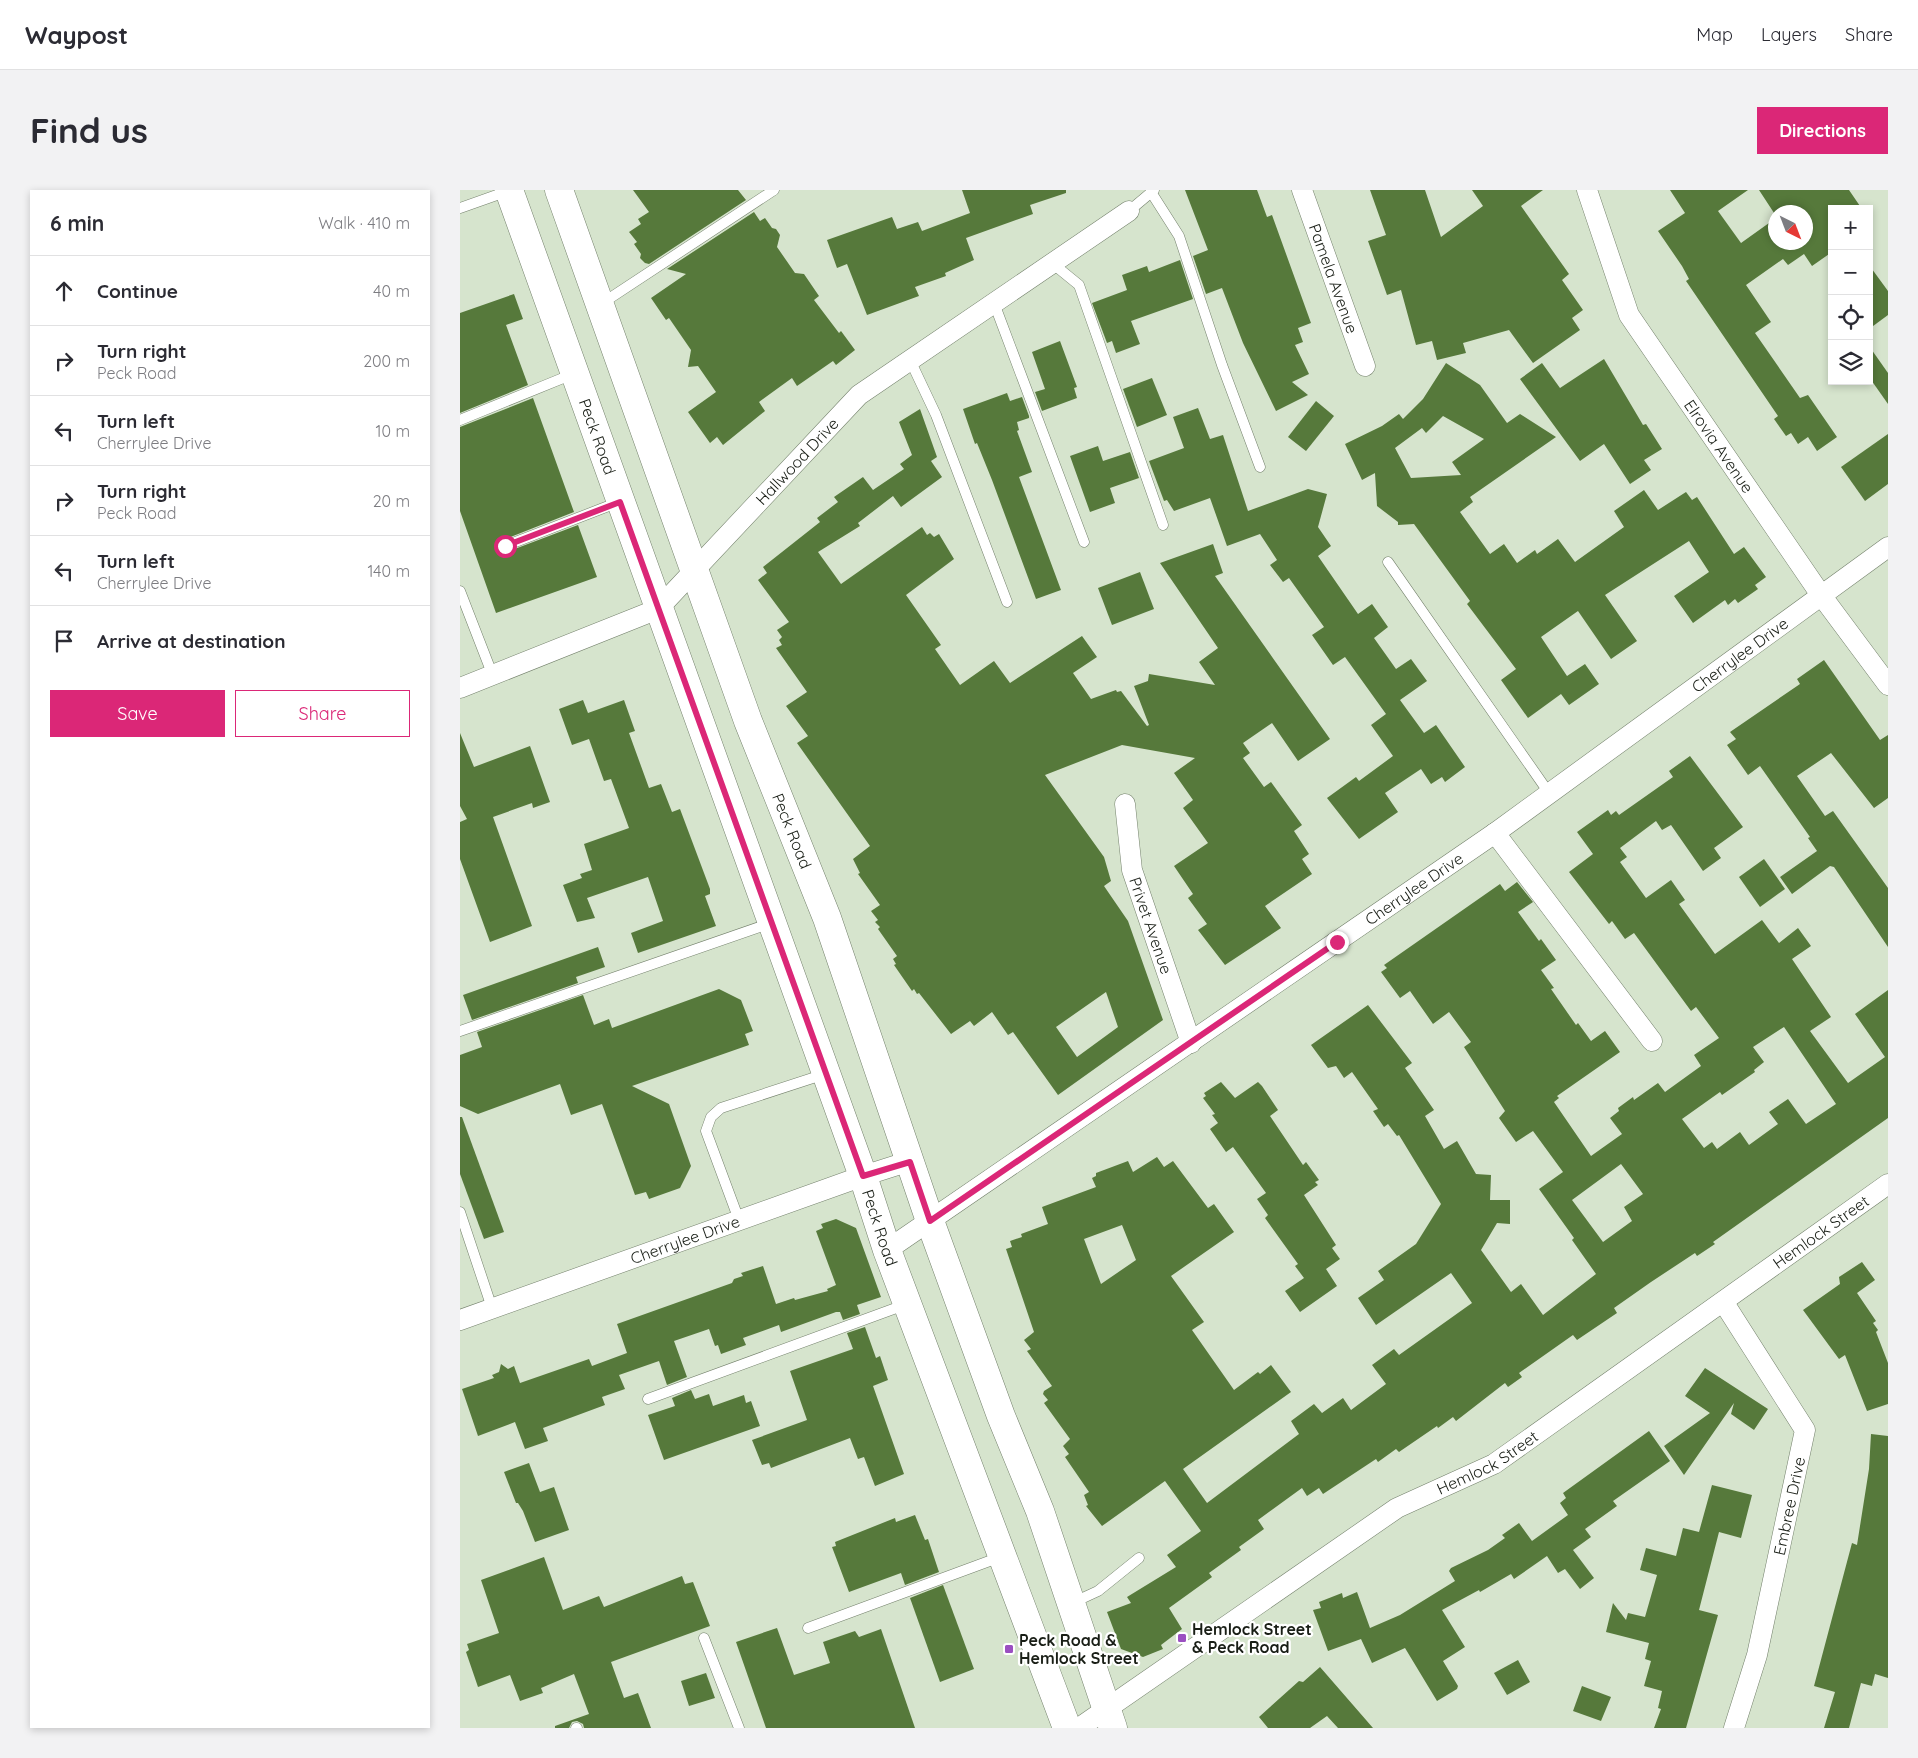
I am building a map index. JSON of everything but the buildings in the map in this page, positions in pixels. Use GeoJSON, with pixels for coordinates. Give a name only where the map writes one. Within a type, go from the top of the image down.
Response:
{"type":"FeatureCollection","features":[{"type":"Feature","properties":{"kind":"main road","name":"Peck Road"},"geometry":{"type":"LineString","coordinates":[[559,190],[748,721],[827,918],[930,1221],[1001,1416],[1040,1511],[1109,1719]]}},
{"type":"Feature","properties":{"kind":"main road","name":"Peck Road"},"geometry":{"type":"LineString","coordinates":[[509,191],[863,1176],[887,1250],[1068,1728]]}},
{"type":"Feature","properties":{"kind":"street","name":"Pamela Avenue"},"geometry":{"type":"LineString","coordinates":[[1302,190],[1365,366]]}},
{"type":"Feature","properties":{"kind":"street","name":"Elrovia Avenue"},"geometry":{"type":"LineString","coordinates":[[1587,190],[1629,315],[1821,594],[1888,685]]}},
{"type":"Feature","properties":{"kind":"street","name":"Hallwood Drive"},"geometry":{"type":"LineString","coordinates":[[460,688],[658,608],[859,395],[1129,211]]}},
{"type":"Feature","properties":{"kind":"street","name":"Cherrylee Drive"},"geometry":{"type":"LineString","coordinates":[[887,1250],[1495,833],[1888,547]]}},
{"type":"Feature","properties":{"kind":"street","name":"Privet Avenue"},"geometry":{"type":"LineString","coordinates":[[1125,804],[1132,870],[1191,1043]]}},
{"type":"Feature","properties":{"kind":"street"},"geometry":{"type":"LineString","coordinates":[[1495,833],[1652,1040]]}},
{"type":"Feature","properties":{"kind":"street","name":"Cherrylee Drive"},"geometry":{"type":"LineString","coordinates":[[460,1320],[863,1176],[910,1162]]}},
{"type":"Feature","properties":{"kind":"street","name":"Hemlock Street"},"geometry":{"type":"LineString","coordinates":[[1079,1728],[1109,1719],[1397,1508],[1494,1464],[1724,1303],[1888,1184]]}},
{"type":"Feature","properties":{"kind":"street","name":"Embree Drive"},"geometry":{"type":"LineString","coordinates":[[1724,1303],[1805,1430],[1757,1655],[1734,1728]]}},
{"type":"Feature","properties":{"kind":"lane"},"geometry":{"type":"LineString","coordinates":[[600,304],[774,190]]}},
{"type":"Feature","properties":{"kind":"lane"},"geometry":{"type":"LineString","coordinates":[[460,208],[509,191]]}},
{"type":"Feature","properties":{"kind":"lane"},"geometry":{"type":"LineString","coordinates":[[1129,211],[1153,191],[1179,236],[1222,365],[1260,467]]}},
{"type":"Feature","properties":{"kind":"lane"},"geometry":{"type":"LineString","coordinates":[[1052,263],[1079,285],[1163,525]]}},
{"type":"Feature","properties":{"kind":"lane"},"geometry":{"type":"LineString","coordinates":[[994,303],[1084,542]]}},
{"type":"Feature","properties":{"kind":"lane"},"geometry":{"type":"LineString","coordinates":[[910,360],[936,415],[1007,602]]}},
{"type":"Feature","properties":{"kind":"lane"},"geometry":{"type":"LineString","coordinates":[[460,420],[574,374]]}},
{"type":"Feature","properties":{"kind":"lane"},"geometry":{"type":"LineString","coordinates":[[505,546],[620,502]]}},
{"type":"Feature","properties":{"kind":"lane"},"geometry":{"type":"LineString","coordinates":[[1388,562],[1549,793]]}},
{"type":"Feature","properties":{"kind":"lane"},"geometry":{"type":"LineString","coordinates":[[460,591],[492,676]]}},
{"type":"Feature","properties":{"kind":"lane"},"geometry":{"type":"LineString","coordinates":[[460,1031],[772,923]]}},
{"type":"Feature","properties":{"kind":"lane"},"geometry":{"type":"LineString","coordinates":[[739,1220],[706,1131],[711,1117],[721,1108],[826,1074]]}},
{"type":"Feature","properties":{"kind":"lane"},"geometry":{"type":"LineString","coordinates":[[460,1212],[492,1308]]}},
{"type":"Feature","properties":{"kind":"lane"},"geometry":{"type":"LineString","coordinates":[[648,1399],[908,1304]]}},
{"type":"Feature","properties":{"kind":"lane"},"geometry":{"type":"LineString","coordinates":[[808,1628],[1004,1556]]}},
{"type":"Feature","properties":{"kind":"lane"},"geometry":{"type":"LineString","coordinates":[[1070,1603],[1098,1591],[1139,1558]]}},
{"type":"Feature","properties":{"kind":"lane"},"geometry":{"type":"LineString","coordinates":[[704,1638],[739,1728]]}},
{"type":"Feature","properties":{"kind":"place","name":"Hemlock Street & Peck Road"},"geometry":{"type":"Point","coordinates":[1182,1638]}},
{"type":"Feature","properties":{"kind":"place","name":"Peck Road & Hemlock Street"},"geometry":{"type":"Point","coordinates":[1009,1649]}},
{"type":"Feature","properties":{"kind":"route"},"geometry":{"type":"LineString","coordinates":[[505,546],[620,502],[863,1176],[910,1162],[930,1221],[1337,942]]}}]}
